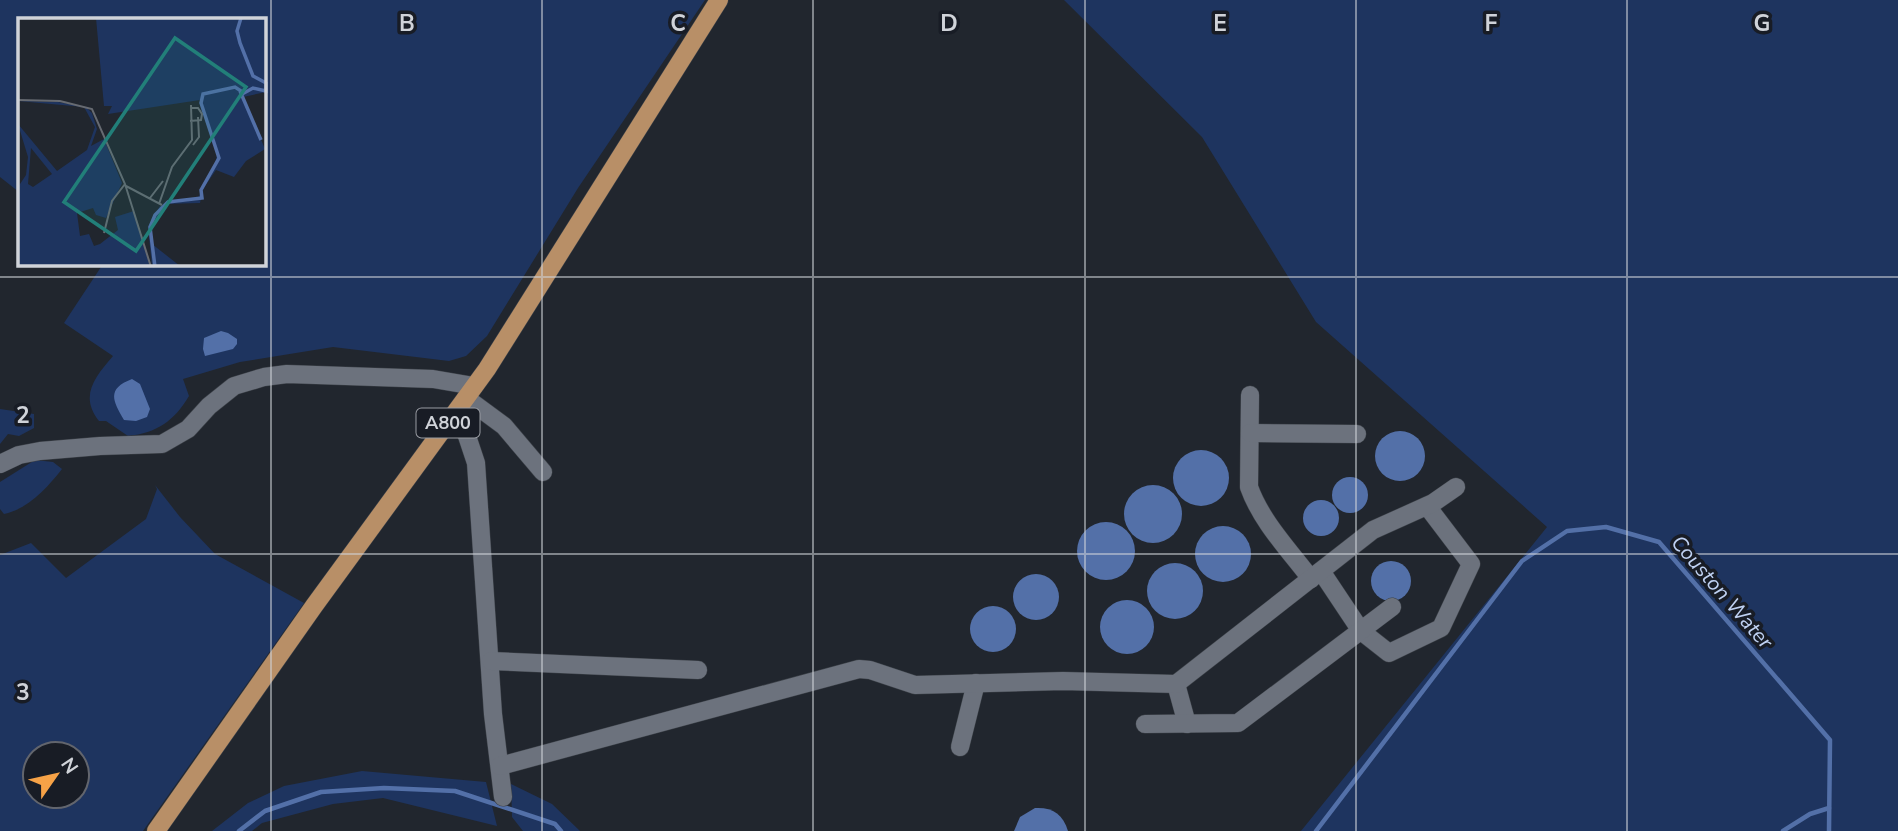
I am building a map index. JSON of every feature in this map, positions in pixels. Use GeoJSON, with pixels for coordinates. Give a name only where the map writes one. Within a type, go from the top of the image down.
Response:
{"type":"FeatureCollection","features":[{"type":"Feature","properties":{"kind":"main road","name":"A800"},"geometry":{"type":"LineString","coordinates":[[156,831],[314,606],[466,398],[719,0]]}},
{"type":"Feature","properties":{"kind":"street"},"geometry":{"type":"LineString","coordinates":[[0,464],[19,455],[40,451],[162,444],[188,429],[209,406],[234,386],[264,377],[288,374],[433,379],[466,398],[504,426],[543,472]]}},
{"type":"Feature","properties":{"kind":"street"},"geometry":{"type":"LineString","coordinates":[[1250,395],[1249,487],[1253,499],[1361,631],[1389,653],[1441,628],[1471,564],[1427,506]]}},
{"type":"Feature","properties":{"kind":"street"},"geometry":{"type":"LineString","coordinates":[[466,398],[476,463],[493,714],[503,797]]}},
{"type":"Feature","properties":{"kind":"street"},"geometry":{"type":"LineString","coordinates":[[1250,433],[1357,434]]}},
{"type":"Feature","properties":{"kind":"street"},"geometry":{"type":"LineString","coordinates":[[500,766],[859,669],[915,685],[1063,681],[1176,684],[1373,530],[1427,506],[1456,487]]}},
{"type":"Feature","properties":{"kind":"street"},"geometry":{"type":"LineString","coordinates":[[1145,724],[1238,723],[1392,607]]}},
{"type":"Feature","properties":{"kind":"street"},"geometry":{"type":"LineString","coordinates":[[491,661],[698,670]]}},
{"type":"Feature","properties":{"kind":"street"},"geometry":{"type":"LineString","coordinates":[[960,747],[976,683]]}},
{"type":"Feature","properties":{"kind":"street"},"geometry":{"type":"LineString","coordinates":[[1176,684],[1188,724]]}},
{"type":"Feature","properties":{"kind":"shaded area"},"geometry":{"type":"Polygon","coordinates":[[[0,0],[705,0],[578,188],[487,336],[466,356],[449,361],[333,347],[240,362],[183,379],[189,396],[171,419],[148,432],[128,436],[106,421],[99,421],[93,412],[90,403],[92,387],[113,356],[64,323],[102,266],[266,266],[266,18],[18,18],[18,191],[0,177],[0,0]]]}},
{"type":"Feature","properties":{"kind":"shaded area"},"geometry":{"type":"Polygon","coordinates":[[[1064,0],[1898,0],[1898,831],[1301,831],[1547,527],[1316,322],[1202,137],[1064,0]]]}},
{"type":"Feature","properties":{"kind":"shaded area"},"geometry":{"type":"Polygon","coordinates":[[[221,331],[237,339],[237,344],[233,349],[205,356],[204,338],[221,331]]]}},
{"type":"Feature","properties":{"kind":"shaded area"},"geometry":{"type":"Polygon","coordinates":[[[132,379],[140,384],[150,409],[147,417],[136,421],[124,420],[114,396],[118,387],[132,379]]]}},
{"type":"Feature","properties":{"kind":"shaded area"},"geometry":{"type":"Polygon","coordinates":[[[0,409],[34,414],[34,428],[19,436],[8,434],[0,444],[0,409]]]}},
{"type":"Feature","properties":{"kind":"shaded area"},"geometry":{"type":"Polygon","coordinates":[[[1400,431],[1417,439],[1425,456],[1417,473],[1400,481],[1383,473],[1375,456],[1383,439],[1400,431]]]}},
{"type":"Feature","properties":{"kind":"shaded area"},"geometry":{"type":"Polygon","coordinates":[[[1195,450],[1207,450],[1217,454],[1225,462],[1229,478],[1225,494],[1217,502],[1207,506],[1195,506],[1185,502],[1177,494],[1173,484],[1173,472],[1177,462],[1185,454],[1195,450]]]}},
{"type":"Feature","properties":{"kind":"shaded area"},"geometry":{"type":"Polygon","coordinates":[[[35,460],[53,462],[62,469],[29,503],[4,514],[0,509],[0,482],[35,460]]]}},
{"type":"Feature","properties":{"kind":"shaded area"},"geometry":{"type":"Polygon","coordinates":[[[1350,477],[1363,482],[1368,495],[1363,508],[1350,513],[1337,508],[1332,495],[1337,482],[1350,477]]]}},
{"type":"Feature","properties":{"kind":"shaded area"},"geometry":{"type":"Polygon","coordinates":[[[155,485],[180,517],[215,554],[304,603],[143,831],[0,831],[0,555],[31,543],[66,578],[146,519],[157,489],[155,485]]]}},
{"type":"Feature","properties":{"kind":"shaded area"},"geometry":{"type":"Polygon","coordinates":[[[1153,485],[1169,490],[1177,498],[1182,514],[1177,530],[1169,538],[1153,543],[1137,538],[1129,530],[1124,514],[1129,498],[1137,490],[1153,485]]]}},
{"type":"Feature","properties":{"kind":"shaded area"},"geometry":{"type":"Polygon","coordinates":[[[1321,500],[1334,505],[1339,518],[1334,531],[1321,536],[1308,531],[1303,518],[1308,505],[1321,500]]]}},
{"type":"Feature","properties":{"kind":"shaded area"},"geometry":{"type":"Polygon","coordinates":[[[1106,522],[1117,524],[1130,535],[1135,551],[1133,562],[1122,575],[1106,580],[1095,578],[1082,567],[1077,551],[1079,540],[1090,527],[1106,522]]]}},
{"type":"Feature","properties":{"kind":"shaded area"},"geometry":{"type":"Polygon","coordinates":[[[1223,526],[1234,528],[1243,534],[1249,543],[1249,565],[1243,574],[1234,580],[1223,582],[1212,580],[1203,574],[1197,565],[1195,554],[1197,543],[1203,534],[1212,528],[1223,526]]]}},
{"type":"Feature","properties":{"kind":"shaded area"},"geometry":{"type":"Polygon","coordinates":[[[1391,561],[1399,562],[1405,567],[1410,573],[1410,589],[1405,595],[1399,600],[1391,601],[1383,600],[1377,595],[1372,589],[1371,581],[1372,573],[1377,567],[1383,562],[1391,561]]]}},
{"type":"Feature","properties":{"kind":"shaded area"},"geometry":{"type":"Polygon","coordinates":[[[1175,563],[1186,565],[1195,571],[1201,580],[1201,602],[1195,611],[1186,617],[1175,619],[1164,617],[1155,611],[1149,602],[1147,591],[1149,580],[1155,571],[1164,565],[1175,563]]]}},
{"type":"Feature","properties":{"kind":"shaded area"},"geometry":{"type":"Polygon","coordinates":[[[1036,574],[1052,581],[1059,597],[1052,613],[1036,620],[1020,613],[1013,597],[1020,581],[1036,574]]]}},
{"type":"Feature","properties":{"kind":"shaded area"},"geometry":{"type":"Polygon","coordinates":[[[1132,600],[1142,604],[1150,612],[1154,627],[1150,642],[1142,650],[1122,654],[1112,650],[1104,642],[1100,622],[1104,612],[1112,604],[1132,600]]]}},
{"type":"Feature","properties":{"kind":"shaded area"},"geometry":{"type":"Polygon","coordinates":[[[993,606],[1009,613],[1016,629],[1009,645],[993,652],[977,645],[970,629],[977,613],[993,606]]]}},
{"type":"Feature","properties":{"kind":"shaded area"},"geometry":{"type":"Polygon","coordinates":[[[362,771],[486,782],[497,826],[383,798],[333,804],[262,823],[252,831],[212,831],[248,803],[284,786],[362,771]]]}},
{"type":"Feature","properties":{"kind":"shaded area"},"geometry":{"type":"Polygon","coordinates":[[[511,784],[552,804],[580,831],[523,831],[512,817],[511,784]]]}},
{"type":"Feature","properties":{"kind":"shaded area"},"geometry":{"type":"Polygon","coordinates":[[[1035,808],[1056,813],[1068,831],[1014,831],[1020,817],[1035,808]]]}},
{"type":"Feature","properties":{"kind":"waterway","name":"Couston Water"},"geometry":{"type":"LineString","coordinates":[[1316,831],[1522,561],[1567,531],[1606,527],[1659,542],[1830,740],[1829,831]]}},
{"type":"Feature","properties":{"kind":"waterway","name":"Couston Water"},"geometry":{"type":"LineString","coordinates":[[239,831],[265,811],[321,792],[384,788],[455,791],[555,824],[561,831]]}},
{"type":"Feature","properties":{"kind":"waterway"},"geometry":{"type":"LineString","coordinates":[[1783,831],[1810,814],[1829,808]]}}]}
